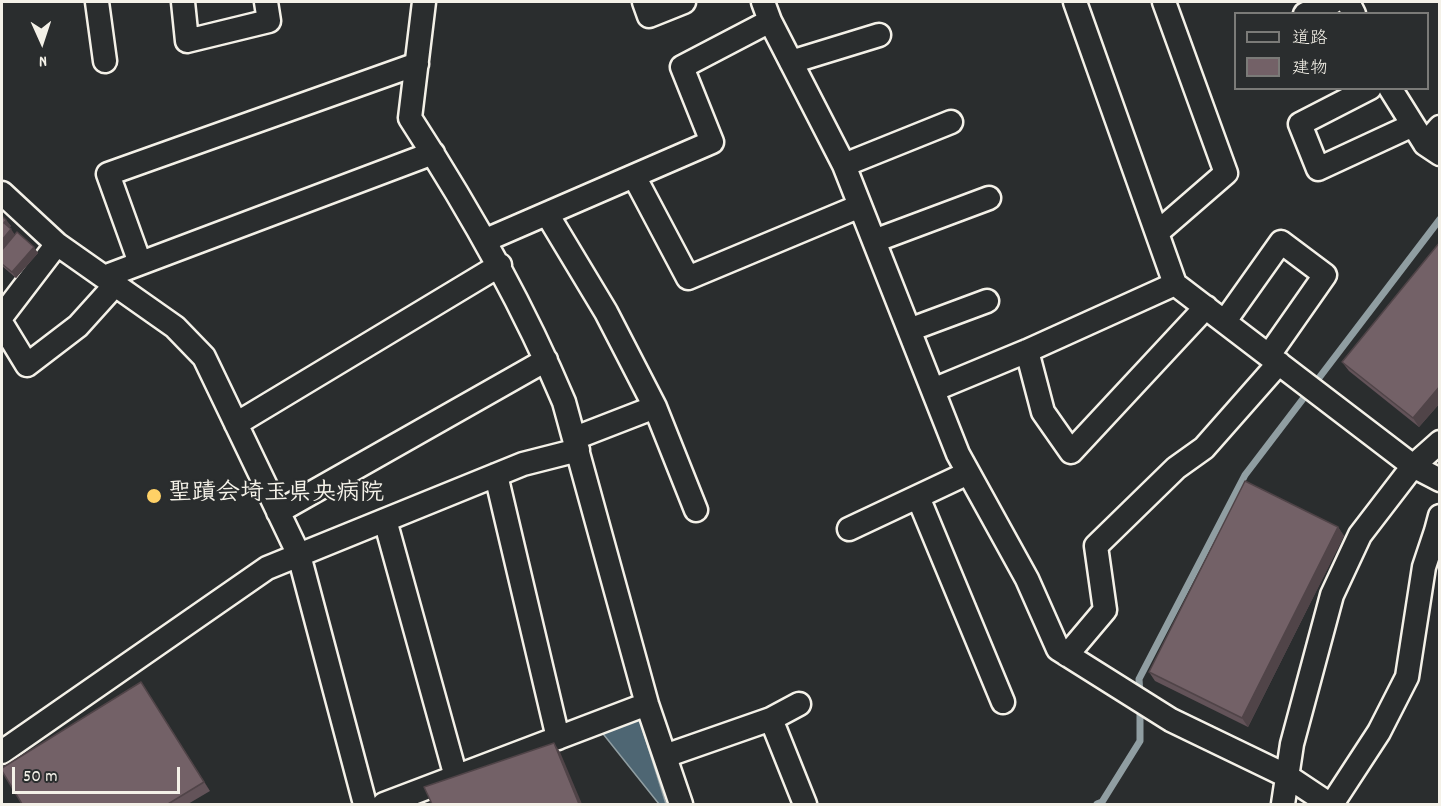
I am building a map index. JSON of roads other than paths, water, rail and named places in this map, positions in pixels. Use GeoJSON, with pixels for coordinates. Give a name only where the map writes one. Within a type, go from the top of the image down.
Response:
{"type":"FeatureCollection","features":[{"type":"Feature","properties":{"kind":"street"},"geometry":{"type":"LineString","coordinates":[[97,2],[105,61]]}},
{"type":"Feature","properties":{"kind":"street"},"geometry":{"type":"LineString","coordinates":[[183,2],[187,41],[269,21],[266,2]]}},
{"type":"Feature","properties":{"kind":"street"},"geometry":{"type":"LineString","coordinates":[[424,2],[410,118],[500,265],[564,402],[647,704],[681,804]]}},
{"type":"Feature","properties":{"kind":"street"},"geometry":{"type":"LineString","coordinates":[[644,2],[649,16],[684,2]]}},
{"type":"Feature","properties":{"kind":"street"},"geometry":{"type":"LineString","coordinates":[[1075,2],[1175,284],[1413,466],[1440,480]]}},
{"type":"Feature","properties":{"kind":"street"},"geometry":{"type":"LineString","coordinates":[[1158,232],[1226,173],[1164,2]]}},
{"type":"Feature","properties":{"kind":"street"},"geometry":{"type":"LineString","coordinates":[[1310,12],[1333,2]]}},
{"type":"Feature","properties":{"kind":"street"},"geometry":{"type":"LineString","coordinates":[[486,240],[712,142],[682,67],[766,11],[844,165],[958,454],[1026,579],[1058,649],[1171,720],[1287,776],[1330,804],[1378,732],[1407,677],[1424,567],[1440,516]]}},
{"type":"Feature","properties":{"kind":"street"},"geometry":{"type":"LineString","coordinates":[[791,62],[879,35]]}},
{"type":"Feature","properties":{"kind":"street"},"geometry":{"type":"LineString","coordinates":[[140,263],[108,174],[417,64]]}},
{"type":"Feature","properties":{"kind":"street"},"geometry":{"type":"LineString","coordinates":[[1366,90],[1300,124],[1318,169],[1413,125]]}},
{"type":"Feature","properties":{"kind":"street"},"geometry":{"type":"LineString","coordinates":[[1391,90],[1413,125],[1432,149]]}},
{"type":"Feature","properties":{"kind":"street"},"geometry":{"type":"LineString","coordinates":[[844,165],[951,122]]}},
{"type":"Feature","properties":{"kind":"street"},"geometry":{"type":"LineString","coordinates":[[1432,149],[1440,127]]}},
{"type":"Feature","properties":{"kind":"street"},"geometry":{"type":"LineString","coordinates":[[2,324],[27,365],[78,326],[109,281],[140,263],[433,153]]}},
{"type":"Feature","properties":{"kind":"street"},"geometry":{"type":"LineString","coordinates":[[634,176],[688,278],[860,206]]}},
{"type":"Feature","properties":{"kind":"street"},"geometry":{"type":"LineString","coordinates":[[2,193],[57,244],[175,327],[204,357],[298,555],[365,804]]}},
{"type":"Feature","properties":{"kind":"street"},"geometry":{"type":"LineString","coordinates":[[874,241],[989,198]]}},
{"type":"Feature","properties":{"kind":"street"},"geometry":{"type":"LineString","coordinates":[[547,214],[606,312],[655,407],[696,510]]}},
{"type":"Feature","properties":{"kind":"street"},"geometry":{"type":"LineString","coordinates":[[1067,655],[1105,610],[1096,546],[1176,468],[1204,448],[1274,359],[1325,275],[1281,243],[1225,321]]}},
{"type":"Feature","properties":{"kind":"street"},"geometry":{"type":"LineString","coordinates":[[2,316],[57,244]]}},
{"type":"Feature","properties":{"kind":"street"},"geometry":{"type":"LineString","coordinates":[[236,424],[500,265]]}},
{"type":"Feature","properties":{"kind":"street"},"geometry":{"type":"LineString","coordinates":[[933,390],[1027,351],[1175,284]]}},
{"type":"Feature","properties":{"kind":"street"},"geometry":{"type":"LineString","coordinates":[[909,330],[987,301]]}},
{"type":"Feature","properties":{"kind":"street"},"geometry":{"type":"LineString","coordinates":[[1027,351],[1043,412],[1071,452],[1206,307]]}},
{"type":"Feature","properties":{"kind":"street"},"geometry":{"type":"LineString","coordinates":[[278,512],[546,360]]}},
{"type":"Feature","properties":{"kind":"street"},"geometry":{"type":"LineString","coordinates":[[2,752],[267,568],[576,444],[655,407]]}},
{"type":"Feature","properties":{"kind":"street"},"geometry":{"type":"LineString","coordinates":[[1283,804],[1292,744],[1332,596],[1360,535],[1413,466],[1440,442]]}},
{"type":"Feature","properties":{"kind":"street"},"geometry":{"type":"LineString","coordinates":[[849,529],[968,473]]}},
{"type":"Feature","properties":{"kind":"street"},"geometry":{"type":"LineString","coordinates":[[496,475],[558,738]]}},
{"type":"Feature","properties":{"kind":"street"},"geometry":{"type":"LineString","coordinates":[[918,497],[1002,702]]}},
{"type":"Feature","properties":{"kind":"street"},"geometry":{"type":"LineString","coordinates":[[385,520],[456,777]]}},
{"type":"Feature","properties":{"kind":"street"},"geometry":{"type":"LineString","coordinates":[[384,804],[647,704]]}},
{"type":"Feature","properties":{"kind":"street"},"geometry":{"type":"LineString","coordinates":[[665,756],[771,719],[799,704]]}},
{"type":"Feature","properties":{"kind":"street"},"geometry":{"type":"LineString","coordinates":[[771,719],[805,804]]}},
{"type":"Feature","properties":{"kind":"water"},"geometry":{"type":"Polygon","coordinates":[[[639,718],[666,804],[659,804],[600,730],[639,718]]]}},
{"type":"Feature","properties":{"kind":"waterway"},"geometry":{"type":"LineString","coordinates":[[1140,695],[1139,679],[1245,475],[1440,219]]}},
{"type":"Feature","properties":{"kind":"waterway"},"geometry":{"type":"LineString","coordinates":[[1097,804],[1102,802],[1140,741],[1140,706]]}},
{"type":"Feature","properties":{"kind":"place","name":"聖蹟会埼玉県央病院"},"geometry":{"type":"Point","coordinates":[154,496]}}]}
